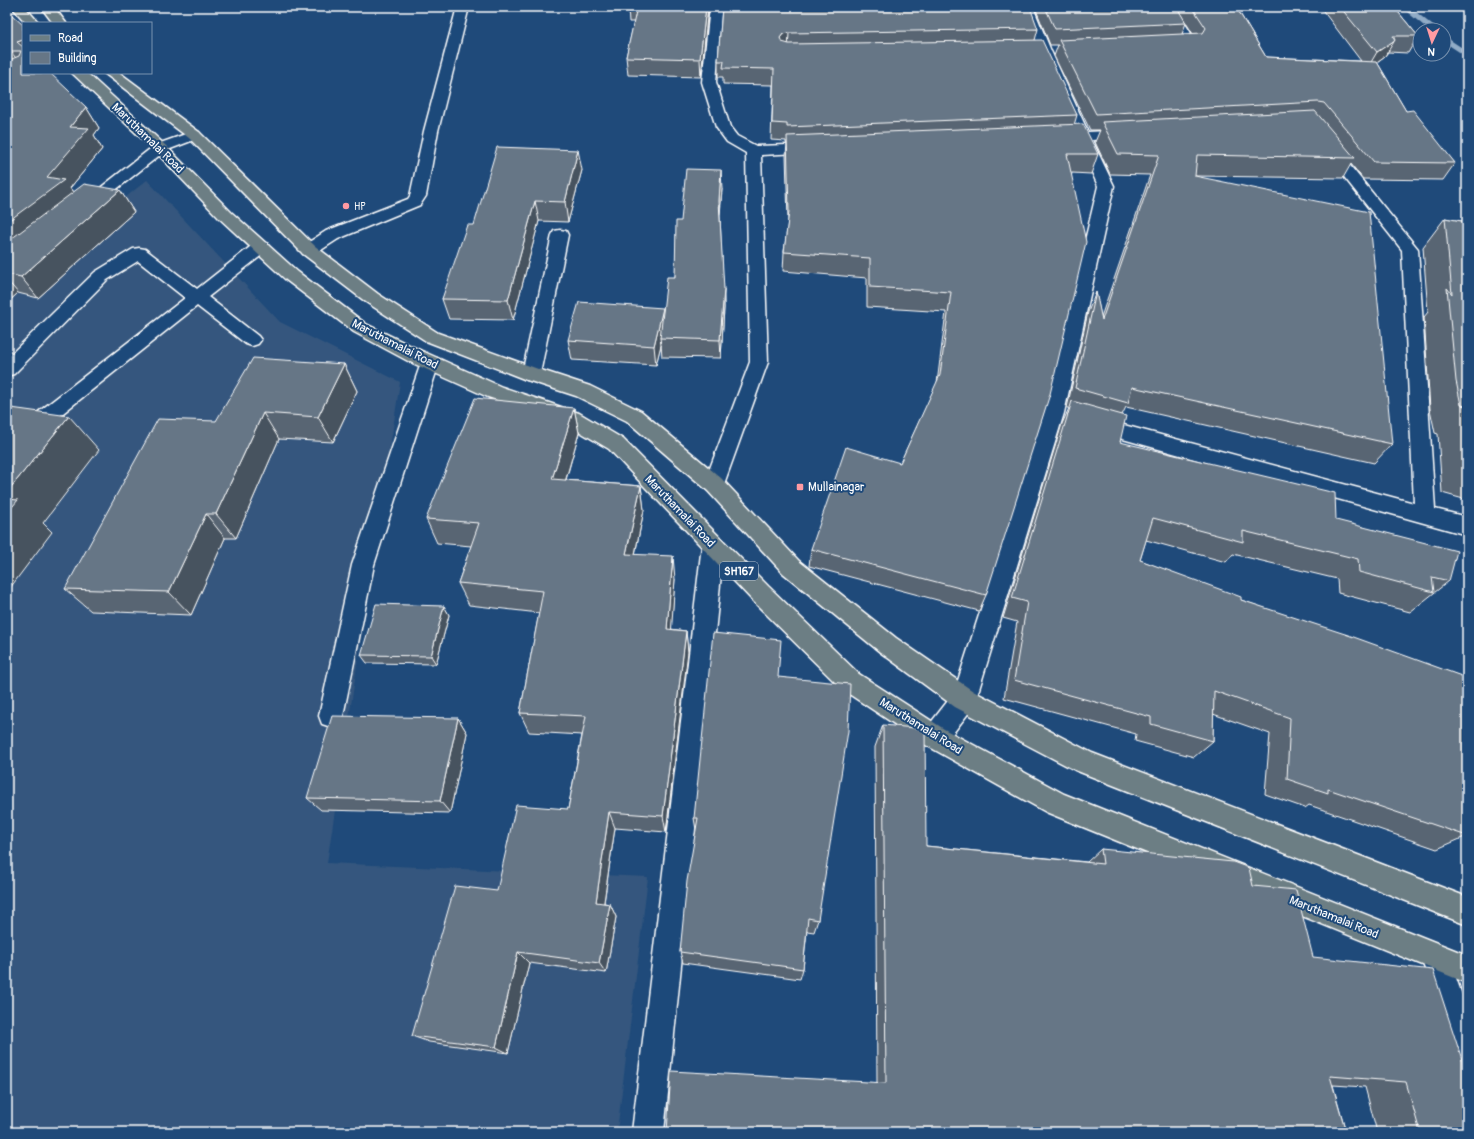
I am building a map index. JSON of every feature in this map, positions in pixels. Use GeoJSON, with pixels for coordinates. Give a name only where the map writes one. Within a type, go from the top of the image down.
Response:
{"type":"FeatureCollection","features":[{"type":"Feature","properties":{"kind":"main road"},"geometry":{"type":"LineString","coordinates":[[18,7],[32,22]]}},
{"type":"Feature","properties":{"kind":"main road"},"geometry":{"type":"LineString","coordinates":[[47,7],[59,22]]}},
{"type":"Feature","properties":{"kind":"main road","name":"Maruthamalai Road"},"geometry":{"type":"LineString","coordinates":[[80,74],[160,148],[226,215],[261,247],[304,285],[360,328],[430,363],[495,392],[572,418],[616,444],[713,545],[851,682],[935,737],[1055,803],[1467,970]]}},
{"type":"Feature","properties":{"kind":"main road","name":"Maruthamalai Road"},"geometry":{"type":"LineString","coordinates":[[112,74],[194,135],[310,250],[372,298],[432,337],[531,374],[583,391],[634,416],[714,484],[791,567],[888,645],[964,699],[1084,762],[1467,911]]}},
{"type":"Feature","properties":{"kind":"street"},"geometry":{"type":"LineString","coordinates":[[310,250],[332,235],[414,202],[418,196],[431,130],[463,7]]}},
{"type":"Feature","properties":{"kind":"street"},"geometry":{"type":"LineString","coordinates":[[716,7],[709,82],[723,127],[732,139],[753,151],[832,148]]}},
{"type":"Feature","properties":{"kind":"street"},"geometry":{"type":"LineString","coordinates":[[935,737],[964,699],[1067,416],[1106,186],[1044,52],[1028,7]]}},
{"type":"Feature","properties":{"kind":"street"},"geometry":{"type":"LineString","coordinates":[[1160,47],[1192,45],[1169,7]]}},
{"type":"Feature","properties":{"kind":"street"},"geometry":{"type":"LineString","coordinates":[[1028,52],[1059,51]]}},
{"type":"Feature","properties":{"kind":"street"},"geometry":{"type":"LineString","coordinates":[[1044,138],[1145,133]]}},
{"type":"Feature","properties":{"kind":"street"},"geometry":{"type":"LineString","coordinates":[[74,214],[160,148],[194,135]]}},
{"type":"Feature","properties":{"kind":"street"},"geometry":{"type":"LineString","coordinates":[[1318,136],[1410,249],[1425,514]]}},
{"type":"Feature","properties":{"kind":"street"},"geometry":{"type":"LineString","coordinates":[[714,484],[759,362],[753,151]]}},
{"type":"Feature","properties":{"kind":"street"},"geometry":{"type":"LineString","coordinates":[[531,374],[560,235]]}},
{"type":"Feature","properties":{"kind":"street"},"geometry":{"type":"LineString","coordinates":[[12,444],[261,247]]}},
{"type":"Feature","properties":{"kind":"street"},"geometry":{"type":"LineString","coordinates":[[7,369],[101,276],[139,253],[252,340]]}},
{"type":"Feature","properties":{"kind":"street"},"geometry":{"type":"LineString","coordinates":[[331,716],[363,565],[430,363]]}},
{"type":"Feature","properties":{"kind":"street"},"geometry":{"type":"LineString","coordinates":[[1067,416],[1467,526]]}},
{"type":"Feature","properties":{"kind":"street"},"geometry":{"type":"LineString","coordinates":[[648,1132],[713,545]]}},
{"type":"Feature","properties":{"kind":"street"},"geometry":{"type":"LineString","coordinates":[[1435,957],[1467,1053]]}},
{"type":"Feature","properties":{"kind":"shaded area"},"geometry":{"type":"Polygon","coordinates":[[[147,180],[280,322],[400,382],[327,863],[648,877],[617,1132],[7,1132],[7,293],[147,180]]]}},
{"type":"Feature","properties":{"kind":"building"},"geometry":{"type":"Polygon","coordinates":[[[637,7],[706,7],[700,59],[626,57],[637,7]]]}},
{"type":"Feature","properties":{"kind":"building"},"geometry":{"type":"Polygon","coordinates":[[[722,7],[1030,7],[1038,29],[789,33],[783,34],[780,38],[782,42],[789,44],[1042,40],[1077,115],[787,127],[787,124],[772,123],[774,69],[723,68],[724,61],[718,61],[722,7]]]}},
{"type":"Feature","properties":{"kind":"building"},"geometry":{"type":"Polygon","coordinates":[[[1045,7],[1177,7],[1186,23],[1055,29],[1045,7]]]}},
{"type":"Feature","properties":{"kind":"building"},"geometry":{"type":"Polygon","coordinates":[[[1192,7],[1236,7],[1266,57],[1377,62],[1406,111],[1413,110],[1455,163],[1374,162],[1324,103],[1318,102],[1096,114],[1059,40],[1203,33],[1206,28],[1192,7]]]}},
{"type":"Feature","properties":{"kind":"building"},"geometry":{"type":"Polygon","coordinates":[[[1340,7],[1394,7],[1412,29],[1412,36],[1393,36],[1395,40],[1377,52],[1340,7]]]}},
{"type":"Feature","properties":{"kind":"building"},"geometry":{"type":"Polygon","coordinates":[[[11,14],[22,24],[22,40],[17,42],[22,46],[22,74],[51,74],[86,107],[70,127],[89,128],[47,177],[64,180],[7,222],[7,61],[19,56],[21,51],[11,51],[10,48],[7,49],[7,16],[11,14]]]}},
{"type":"Feature","properties":{"kind":"building"},"geometry":{"type":"Polygon","coordinates":[[[1315,111],[1355,158],[1197,155],[1195,176],[1369,212],[1392,444],[1132,387],[1128,403],[1075,388],[1096,292],[1102,320],[1159,155],[1118,154],[1102,122],[1315,111]]]}},
{"type":"Feature","properties":{"kind":"building"},"geometry":{"type":"Polygon","coordinates":[[[1083,124],[1098,154],[1067,154],[1086,242],[1050,394],[986,595],[811,549],[846,447],[900,463],[940,375],[951,292],[870,287],[870,258],[784,252],[789,211],[787,136],[1083,124]]]}},
{"type":"Feature","properties":{"kind":"building"},"geometry":{"type":"Polygon","coordinates":[[[497,147],[578,150],[565,202],[535,201],[508,300],[442,299],[467,225],[474,225],[497,147]]]}},
{"type":"Feature","properties":{"kind":"building"},"geometry":{"type":"Polygon","coordinates":[[[686,169],[721,170],[719,201],[724,289],[720,340],[660,338],[667,277],[675,277],[676,221],[681,221],[686,169]]]}},
{"type":"Feature","properties":{"kind":"building"},"geometry":{"type":"Polygon","coordinates":[[[84,184],[120,190],[21,277],[7,274],[7,242],[84,184]]]}},
{"type":"Feature","properties":{"kind":"building"},"geometry":{"type":"Polygon","coordinates":[[[1445,218],[1467,222],[1467,428],[1465,406],[1461,405],[1456,381],[1447,288],[1452,294],[1445,218]]]}},
{"type":"Feature","properties":{"kind":"building"},"geometry":{"type":"Polygon","coordinates":[[[579,302],[663,308],[654,346],[568,340],[579,302]]]}},
{"type":"Feature","properties":{"kind":"building"},"geometry":{"type":"Polygon","coordinates":[[[253,358],[344,364],[318,417],[263,413],[216,514],[206,514],[169,592],[65,589],[158,419],[216,421],[253,358]]]}},
{"type":"Feature","properties":{"kind":"building"},"geometry":{"type":"Polygon","coordinates":[[[475,398],[574,408],[552,479],[641,486],[626,554],[673,556],[667,629],[686,631],[663,816],[609,812],[596,902],[610,904],[599,963],[518,952],[496,1047],[412,1036],[455,886],[497,891],[516,805],[568,809],[586,716],[520,713],[543,591],[458,583],[479,523],[426,519],[475,398]]]}},
{"type":"Feature","properties":{"kind":"building"},"geometry":{"type":"Polygon","coordinates":[[[1072,401],[1126,416],[1120,442],[1335,493],[1336,520],[1457,551],[1449,581],[1432,577],[1434,592],[1359,572],[1358,559],[1243,531],[1243,542],[1153,518],[1140,560],[1241,597],[1241,600],[1348,635],[1467,678],[1467,836],[1328,789],[1328,793],[1287,779],[1290,718],[1214,691],[1213,741],[1151,724],[1151,717],[1014,680],[1027,602],[1012,598],[1072,401]]]}},
{"type":"Feature","properties":{"kind":"building"},"geometry":{"type":"Polygon","coordinates":[[[11,408],[69,416],[7,492],[7,413],[11,408]]]}},
{"type":"Feature","properties":{"kind":"building"},"geometry":{"type":"Polygon","coordinates":[[[7,499],[18,500],[7,513],[7,499]]]}},
{"type":"Feature","properties":{"kind":"building"},"geometry":{"type":"Polygon","coordinates":[[[376,604],[444,606],[431,656],[361,655],[376,604]]]}},
{"type":"Feature","properties":{"kind":"building"},"geometry":{"type":"Polygon","coordinates":[[[713,633],[781,640],[778,677],[850,684],[848,731],[818,920],[808,918],[803,969],[680,952],[687,881],[698,818],[694,818],[713,633]]]}},
{"type":"Feature","properties":{"kind":"building"},"geometry":{"type":"Polygon","coordinates":[[[332,716],[458,718],[440,801],[307,798],[332,716]]]}},
{"type":"Feature","properties":{"kind":"building"},"geometry":{"type":"Polygon","coordinates":[[[883,725],[925,729],[926,846],[1103,864],[1101,849],[1233,862],[1249,868],[1253,886],[1296,890],[1313,957],[1433,970],[1467,1075],[1467,1132],[1420,1132],[1406,1082],[1330,1076],[1346,1132],[667,1132],[671,1071],[886,1083],[883,725]]]}},
{"type":"Feature","properties":{"kind":"waterway"},"geometry":{"type":"LineString","coordinates":[[1405,7],[1424,22]]}},
{"type":"Feature","properties":{"kind":"waterway"},"geometry":{"type":"LineString","coordinates":[[1452,44],[1467,55]]}},
{"type":"Feature","properties":{"kind":"place","name":"HP"},"geometry":{"type":"Point","coordinates":[346,206]}},
{"type":"Feature","properties":{"kind":"place","name":"Mullainagar"},"geometry":{"type":"Point","coordinates":[800,487]}}]}
